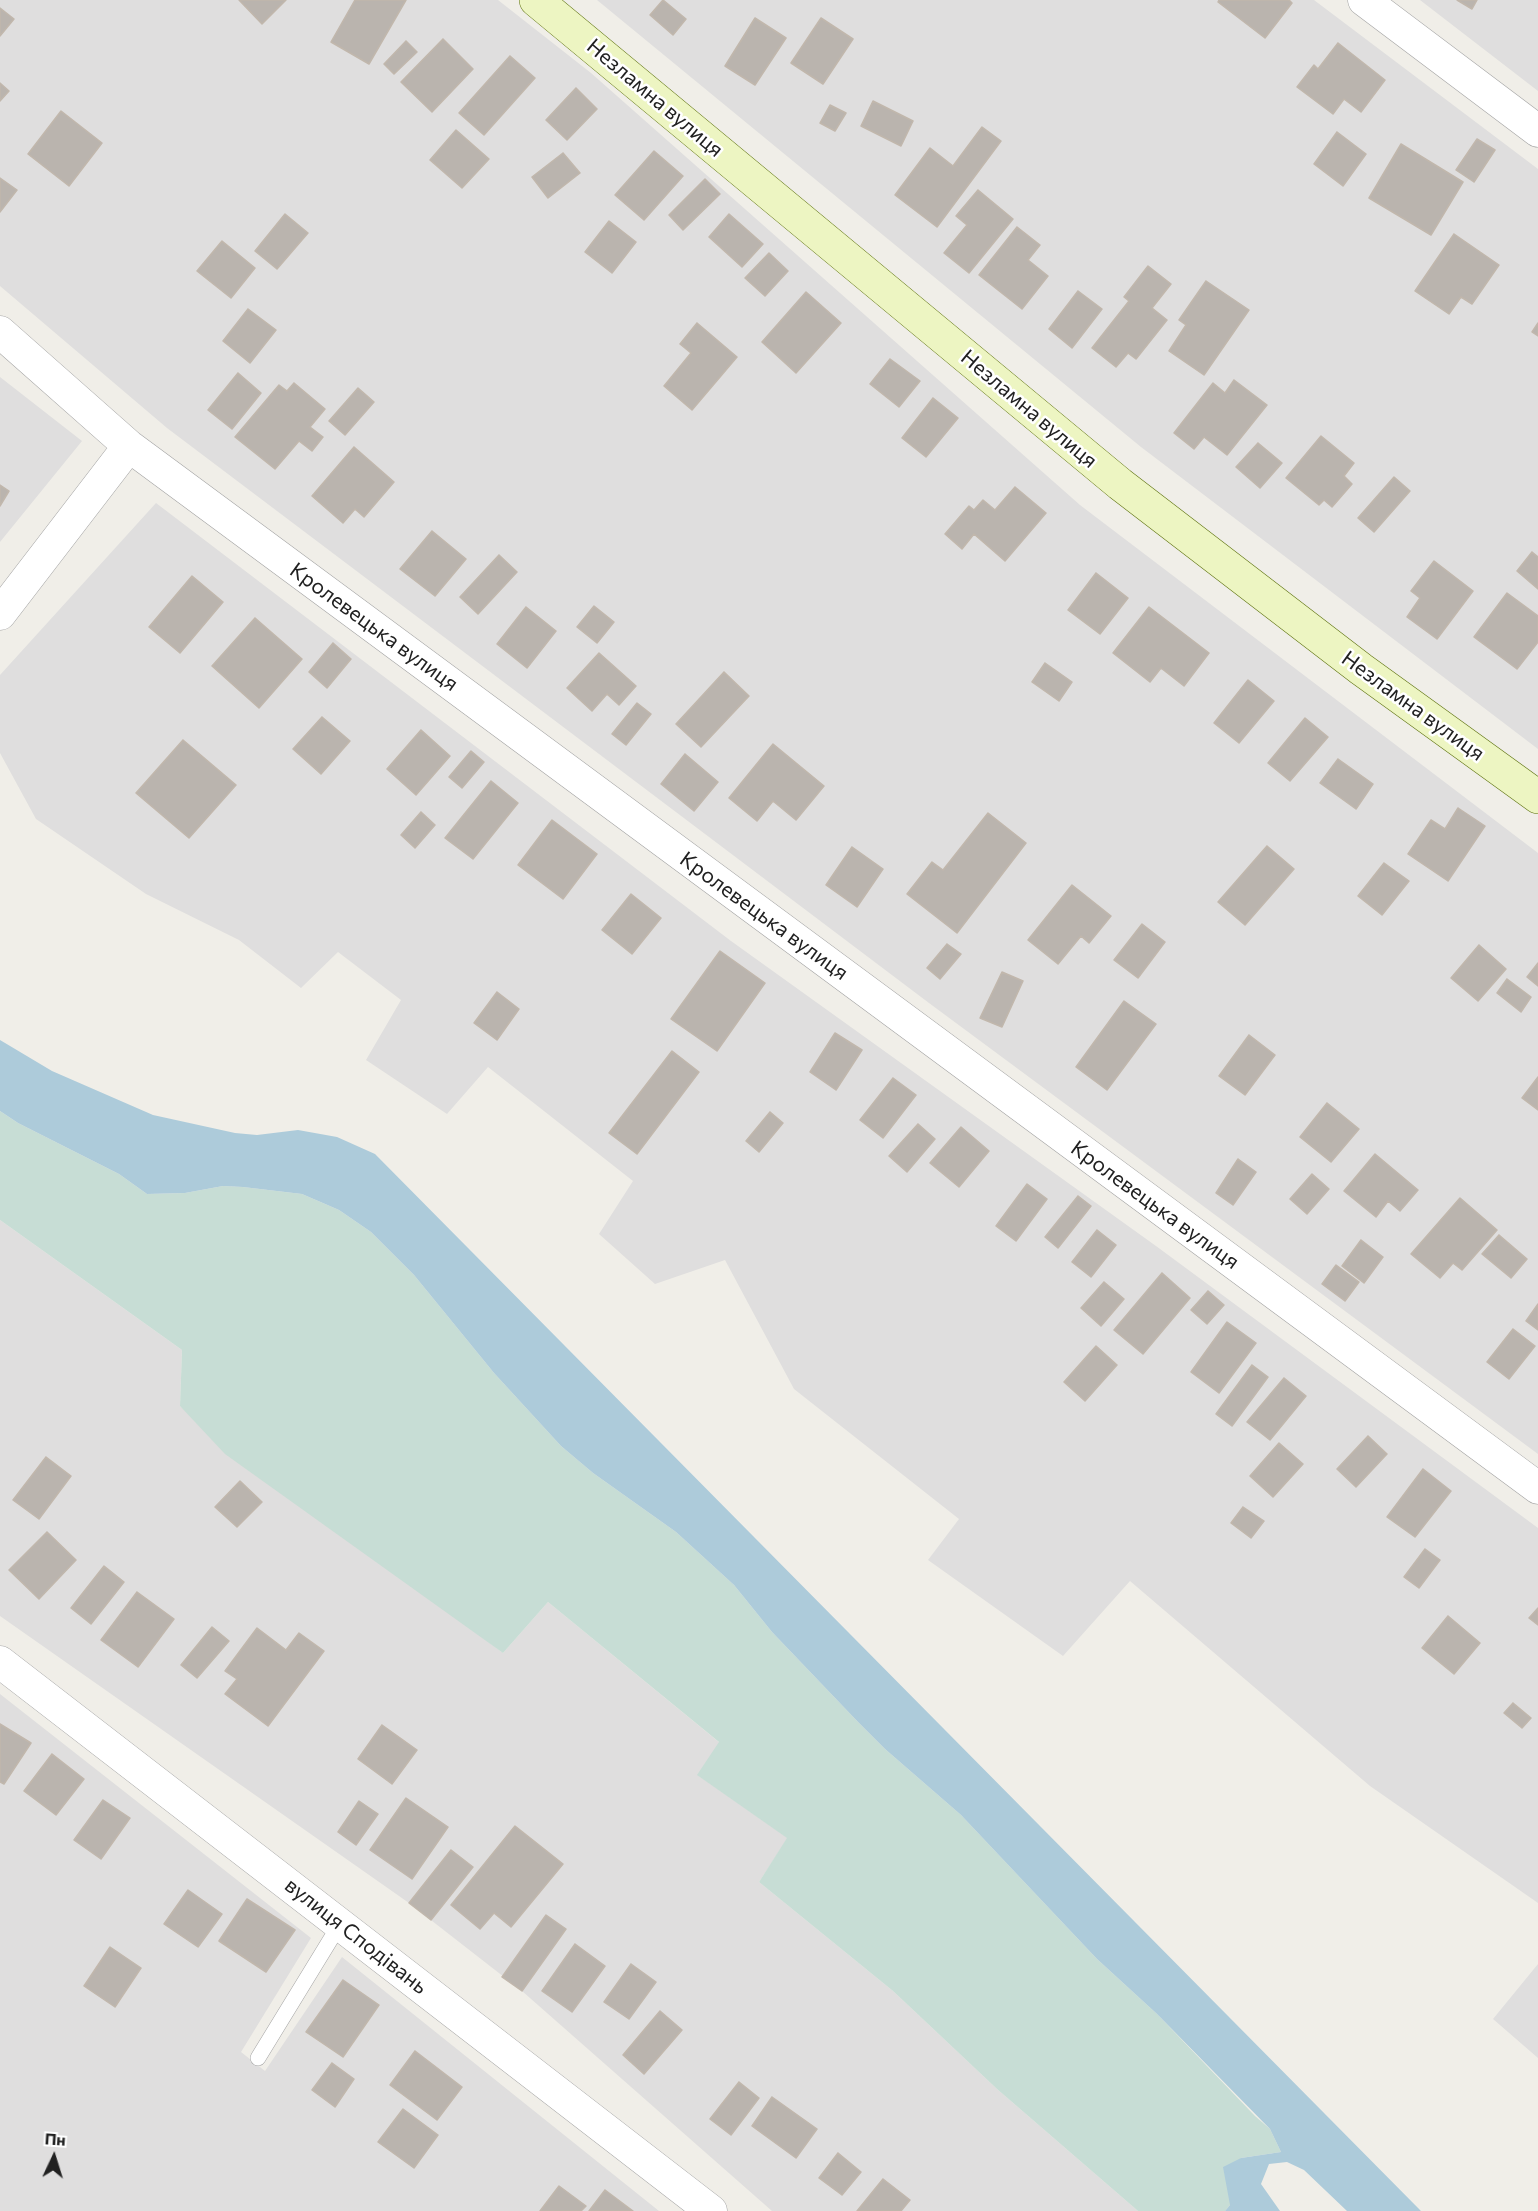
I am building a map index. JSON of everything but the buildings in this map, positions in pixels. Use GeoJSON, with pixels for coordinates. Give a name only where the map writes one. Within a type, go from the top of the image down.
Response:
{"type":"FeatureCollection","features":[{"type":"Feature","properties":{"kind":"street","name":"Незламна вулиця"},"geometry":{"type":"LineString","coordinates":[[536,0],[1120,484],[1361,669],[1538,797]]}},
{"type":"Feature","properties":{"kind":"street"},"geometry":{"type":"LineString","coordinates":[[1364,0],[1538,131]]}},
{"type":"Feature","properties":{"kind":"street","name":"Кролевецька вулиця"},"geometry":{"type":"LineString","coordinates":[[0,332],[129,446],[1538,1488]]}},
{"type":"Feature","properties":{"kind":"street"},"geometry":{"type":"LineString","coordinates":[[0,614],[129,446]]}},
{"type":"Feature","properties":{"kind":"street","name":"вулиця Сподівань"},"geometry":{"type":"LineString","coordinates":[[0,1662],[340,1924],[703,2209]]}},
{"type":"Feature","properties":{"kind":"lane"},"geometry":{"type":"LineString","coordinates":[[258,2058],[340,1924]]}},
{"type":"Feature","properties":{"kind":"shaded area"},"geometry":{"type":"Polygon","coordinates":[[[0,0],[498,0],[591,73],[1080,505],[1538,853],[1538,1454],[929,1003],[167,428],[0,286],[0,0]]]}},
{"type":"Feature","properties":{"kind":"shaded area"},"geometry":{"type":"Polygon","coordinates":[[[597,0],[1314,0],[1538,169],[1538,749],[1141,447],[597,0]]]}},
{"type":"Feature","properties":{"kind":"shaded area"},"geometry":{"type":"Polygon","coordinates":[[[1420,0],[1538,0],[1538,91],[1420,0]]]}},
{"type":"Feature","properties":{"kind":"shaded area"},"geometry":{"type":"Polygon","coordinates":[[[0,377],[82,441],[0,542],[0,377]]]}},
{"type":"Feature","properties":{"kind":"shaded area"},"geometry":{"type":"Polygon","coordinates":[[[156,503],[731,941],[1156,1246],[1538,1528],[1538,1903],[1370,1786],[1130,1581],[1063,1656],[928,1560],[959,1519],[794,1389],[725,1260],[655,1284],[599,1234],[633,1181],[488,1067],[447,1114],[366,1060],[401,1000],[338,952],[301,988],[239,940],[146,894],[36,819],[0,753],[0,675],[156,503]]]}},
{"type":"Feature","properties":{"kind":"shaded area"},"geometry":{"type":"Polygon","coordinates":[[[0,1040],[52,1071],[153,1115],[235,1133],[257,1135],[298,1130],[337,1137],[375,1154],[1421,2211],[1347,2211],[1304,2170],[1287,2162],[1269,2164],[1261,2184],[1280,2211],[1225,2211],[1230,2205],[1223,2167],[1241,2158],[1281,2152],[1270,2129],[1157,2014],[1097,1959],[961,1815],[885,1749],[858,1722],[772,1632],[734,1585],[676,1532],[593,1473],[561,1446],[494,1373],[414,1275],[371,1232],[339,1210],[302,1194],[223,1186],[185,1193],[147,1194],[119,1174],[18,1123],[0,1111],[0,1040]]]}},
{"type":"Feature","properties":{"kind":"shaded area"},"geometry":{"type":"Polygon","coordinates":[[[0,1111],[18,1123],[119,1174],[147,1194],[185,1193],[223,1186],[302,1194],[339,1210],[371,1232],[414,1275],[494,1373],[561,1446],[593,1473],[676,1532],[734,1585],[772,1632],[858,1722],[885,1749],[961,1815],[1097,1959],[1157,2014],[1270,2129],[1281,2152],[1241,2158],[1230,2205],[1225,2211],[1138,2211],[997,2089],[893,1991],[759,1882],[787,1838],[697,1775],[719,1742],[548,1602],[503,1653],[225,1454],[180,1406],[182,1350],[0,1220],[0,1111]]]}},
{"type":"Feature","properties":{"kind":"shaded area"},"geometry":{"type":"Polygon","coordinates":[[[0,1220],[182,1350],[180,1406],[503,1653],[548,1602],[720,1743],[698,1775],[788,1838],[759,1882],[893,1991],[997,2089],[1138,2211],[772,2211],[522,1991],[409,1903],[0,1616],[0,1220]]]}},
{"type":"Feature","properties":{"kind":"shaded area"},"geometry":{"type":"Polygon","coordinates":[[[0,1694],[311,1938],[241,2052],[265,2071],[342,1957],[659,2211],[0,2211],[0,1694]]]}},
{"type":"Feature","properties":{"kind":"shaded area"},"geometry":{"type":"Polygon","coordinates":[[[1538,1964],[1538,2058],[1493,2019],[1538,1964]]]}}]}
